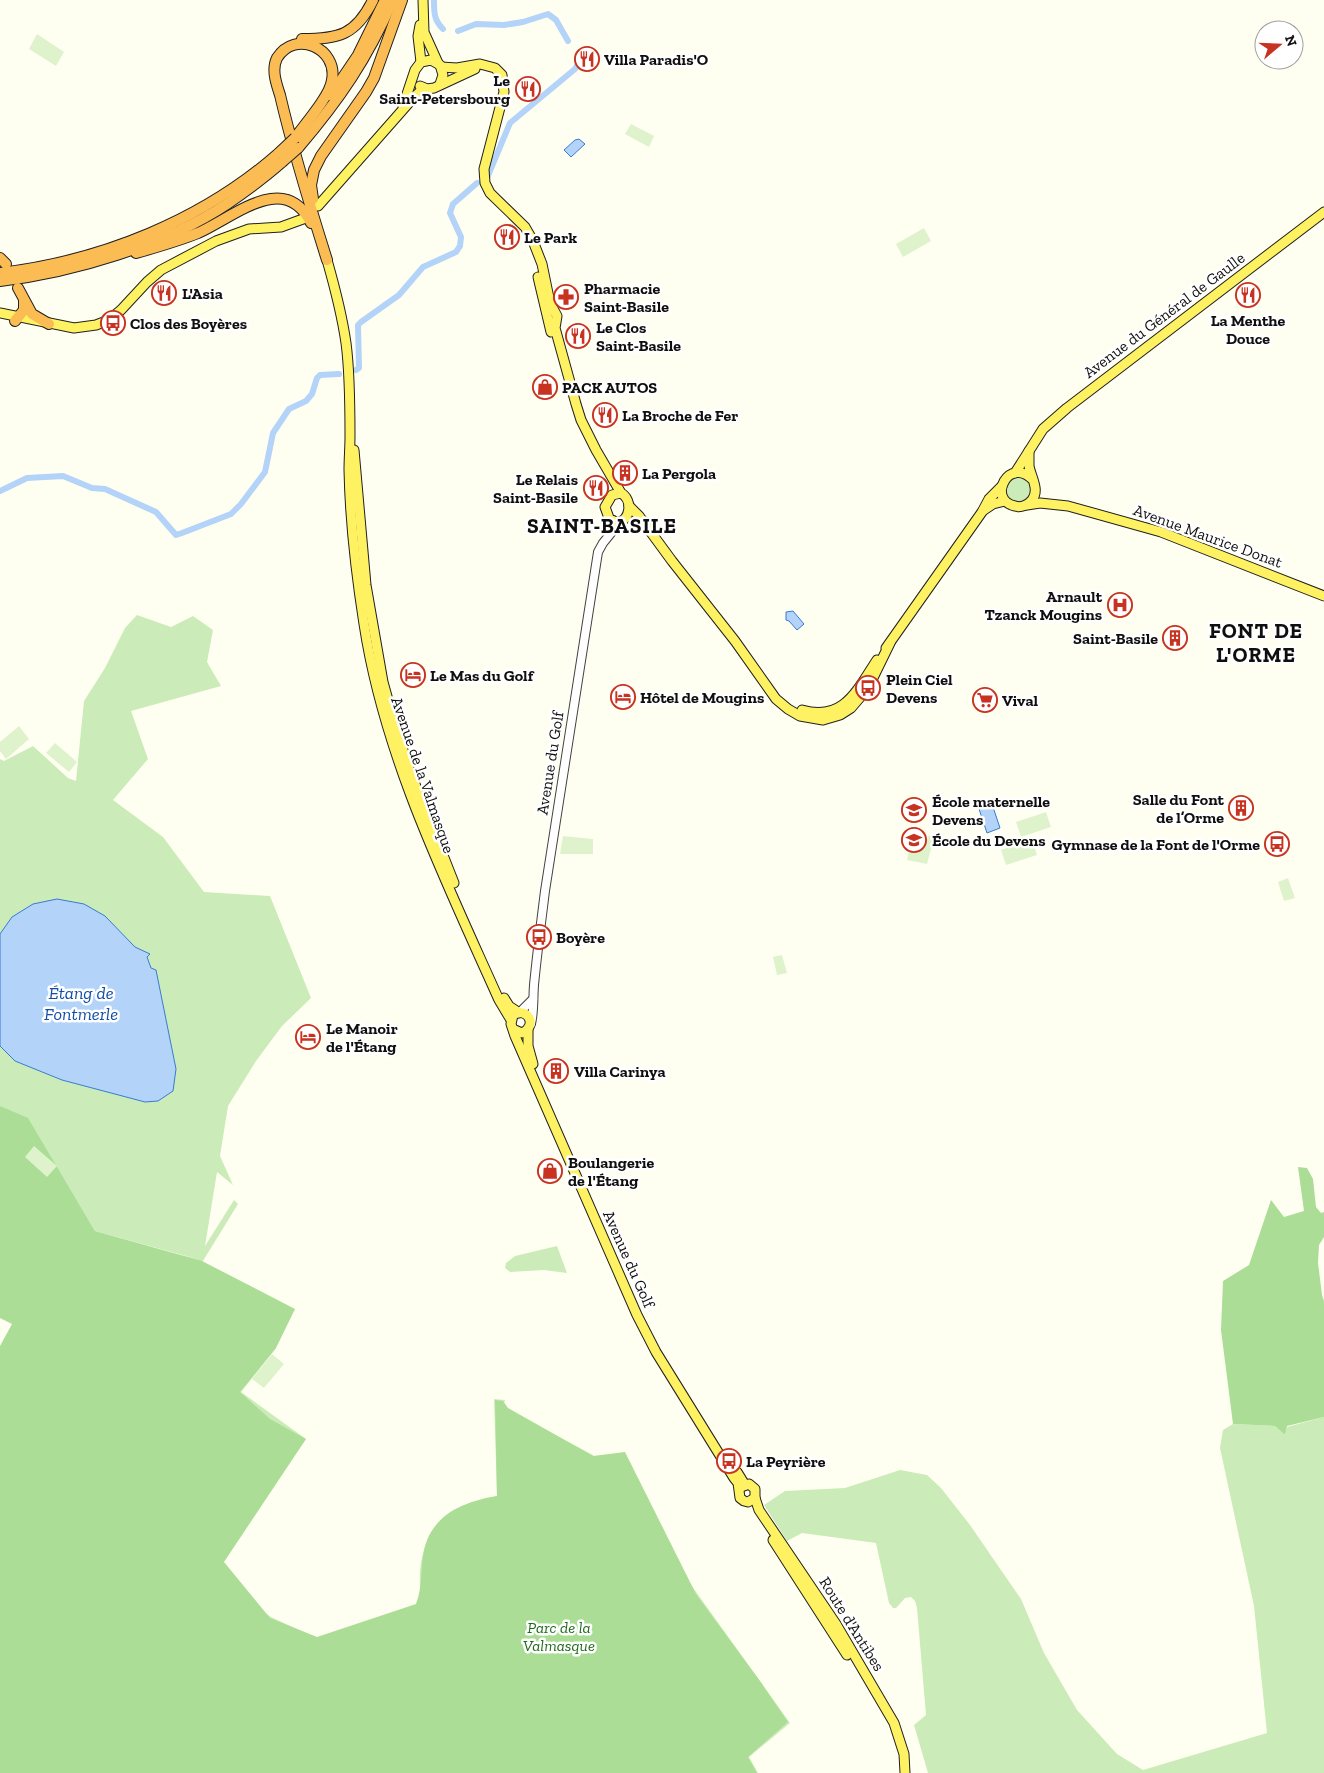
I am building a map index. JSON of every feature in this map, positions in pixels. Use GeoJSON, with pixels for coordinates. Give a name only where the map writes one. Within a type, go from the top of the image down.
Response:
{"type":"FeatureCollection","features":[{"type":"Feature","properties":{"kind":"highway"},"geometry":{"type":"LineString","coordinates":[[282,110],[276,99],[269,73],[269,65],[274,53],[292,40],[328,38],[345,34],[359,24],[373,0]]}},
{"type":"Feature","properties":{"kind":"highway"},"geometry":{"type":"LineString","coordinates":[[296,143],[358,55],[385,0]]}},
{"type":"Feature","properties":{"kind":"highway"},"geometry":{"type":"LineString","coordinates":[[72,267],[140,246],[190,224],[226,204],[281,158],[331,108],[354,76],[374,42],[393,0]]}},
{"type":"Feature","properties":{"kind":"highway"},"geometry":{"type":"LineString","coordinates":[[327,260],[313,201],[312,178],[322,156],[374,78],[402,0]]}},
{"type":"Feature","properties":{"kind":"highway"},"geometry":{"type":"LineString","coordinates":[[296,143],[326,94],[332,79],[332,68],[322,50],[304,44],[294,45],[285,50],[277,59],[274,65],[275,77],[282,110],[327,260]]}},
{"type":"Feature","properties":{"kind":"highway"},"geometry":{"type":"LineString","coordinates":[[2,265],[30,268],[74,258],[118,245],[168,226],[201,210],[281,158]]}},
{"type":"Feature","properties":{"kind":"highway"},"geometry":{"type":"LineString","coordinates":[[0,281],[116,259],[182,239],[253,205],[274,198],[292,200],[304,210],[327,260]]}},
{"type":"Feature","properties":{"kind":"highway"},"geometry":{"type":"LineString","coordinates":[[18,288],[34,316],[49,324]]}},
{"type":"Feature","properties":{"kind":"highway"},"geometry":{"type":"LineString","coordinates":[[17,319],[25,308],[24,301]]}},
{"type":"Feature","properties":{"kind":"main road"},"geometry":{"type":"LineString","coordinates":[[421,62],[418,36],[424,0]]}},
{"type":"Feature","properties":{"kind":"main road"},"geometry":{"type":"LineString","coordinates":[[422,15],[424,32],[440,65],[443,76],[440,84]]}},
{"type":"Feature","properties":{"kind":"main road"},"geometry":{"type":"LineString","coordinates":[[400,112],[416,66],[428,59],[440,65],[457,68],[480,64],[491,66],[499,71],[504,86],[503,98],[489,147],[484,177],[490,193],[530,233],[537,250],[552,318],[554,347],[572,410],[581,431],[596,450],[621,493],[627,498],[629,506],[761,677],[775,693],[794,706],[811,713],[833,711],[844,704],[852,696],[982,512],[989,499],[1002,486],[1007,477],[1015,473],[1025,474],[1033,480]]}},
{"type":"Feature","properties":{"kind":"main road"},"geometry":{"type":"LineString","coordinates":[[318,206],[420,90],[434,88],[485,66]]}},
{"type":"Feature","properties":{"kind":"main road"},"geometry":{"type":"LineString","coordinates":[[414,73],[418,84],[424,88]]}},
{"type":"Feature","properties":{"kind":"main road","name":"Avenue du Général de Gaulle"},"geometry":{"type":"LineString","coordinates":[[1015,473],[1043,429],[1067,408],[1324,212]]}},
{"type":"Feature","properties":{"kind":"main road"},"geometry":{"type":"LineString","coordinates":[[17,319],[74,328],[103,323],[115,316],[147,282],[170,264],[230,235],[249,229],[281,227],[303,219]]}},
{"type":"Feature","properties":{"kind":"main road"},"geometry":{"type":"LineString","coordinates":[[0,315],[71,332],[88,332],[102,328],[118,320],[157,278],[168,270],[231,239],[256,230]]}},
{"type":"Feature","properties":{"kind":"main road","name":"Avenue de la Valmasque"},"geometry":{"type":"LineString","coordinates":[[327,260],[338,300],[346,343],[352,519],[364,626],[377,684],[390,732],[435,846],[499,1000],[512,1025]]}},
{"type":"Feature","properties":{"kind":"main road"},"geometry":{"type":"LineString","coordinates":[[1002,486],[1001,491],[1005,501],[1016,507],[1031,501],[1035,492],[1029,464],[1029,449]]}},
{"type":"Feature","properties":{"kind":"main road"},"geometry":{"type":"LineString","coordinates":[[607,468],[609,498],[605,507],[609,518],[614,522],[643,522]]}},
{"type":"Feature","properties":{"kind":"main road"},"geometry":{"type":"LineString","coordinates":[[609,498],[617,492],[621,493]]}},
{"type":"Feature","properties":{"kind":"main road"},"geometry":{"type":"LineString","coordinates":[[1035,492],[1052,504]]}},
{"type":"Feature","properties":{"kind":"main road"},"geometry":{"type":"LineString","coordinates":[[982,512],[993,504],[1005,501]]}},
{"type":"Feature","properties":{"kind":"main road","name":"Avenue Maurice Donat"},"geometry":{"type":"LineString","coordinates":[[1027,504],[1052,504],[1081,509],[1160,532],[1323,596]]}},
{"type":"Feature","properties":{"kind":"main road"},"geometry":{"type":"LineString","coordinates":[[623,521],[629,506]]}},
{"type":"Feature","properties":{"kind":"main road","name":"Avenue de la Valmasque"},"geometry":{"type":"LineString","coordinates":[[435,846],[453,881],[504,998],[509,1006],[519,1012]]}},
{"type":"Feature","properties":{"kind":"main road"},"geometry":{"type":"LineString","coordinates":[[519,1012],[530,1017],[530,1027],[522,1033],[512,1025],[513,1015],[519,1012]]}},
{"type":"Feature","properties":{"kind":"main road","name":"Avenue du Golf"},"geometry":{"type":"LineString","coordinates":[[512,1025],[555,1130],[637,1315],[656,1352],[734,1478],[742,1487]]}},
{"type":"Feature","properties":{"kind":"main road","name":"Avenue du Golf"},"geometry":{"type":"LineString","coordinates":[[530,1027],[529,1054],[642,1312],[682,1386],[742,1487]]}},
{"type":"Feature","properties":{"kind":"main road"},"geometry":{"type":"LineString","coordinates":[[555,1116],[555,1130]]}},
{"type":"Feature","properties":{"kind":"main road"},"geometry":{"type":"LineString","coordinates":[[751,1485],[755,1489],[756,1494],[751,1500],[744,1501],[740,1498],[742,1487],[751,1485]]}},
{"type":"Feature","properties":{"kind":"main road","name":"Route d'Antibes"},"geometry":{"type":"LineString","coordinates":[[751,1500],[826,1614],[891,1726],[898,1745],[901,1773]]}},
{"type":"Feature","properties":{"kind":"main road","name":"Route d'Antibes"},"geometry":{"type":"LineString","coordinates":[[842,1642],[894,1723],[904,1754],[905,1773]]}},
{"type":"Feature","properties":{"kind":"street","name":"Avenue du Golf"},"geometry":{"type":"LineString","coordinates":[[609,518],[609,535]]}},
{"type":"Feature","properties":{"kind":"street","name":"Avenue du Golf"},"geometry":{"type":"LineString","coordinates":[[530,1027],[534,1012],[533,999],[545,891],[598,552],[609,535],[623,521]]}},
{"type":"Feature","properties":{"kind":"street"},"geometry":{"type":"LineString","coordinates":[[519,1012],[533,999]]}},
{"type":"Feature","properties":{"kind":"green space"},"geometry":{"type":"Polygon","coordinates":[[[37,34],[64,52],[56,66],[29,49],[37,34]]]}},
{"type":"Feature","properties":{"kind":"green space"},"geometry":{"type":"Polygon","coordinates":[[[631,124],[654,136],[649,147],[625,134],[631,124]]]}},
{"type":"Feature","properties":{"kind":"green space"},"geometry":{"type":"Polygon","coordinates":[[[924,228],[931,241],[903,257],[896,244],[924,228]]]}},
{"type":"Feature","properties":{"kind":"green space"},"geometry":{"type":"Polygon","coordinates":[[[1019,477],[1028,481],[1032,490],[1028,499],[1019,503],[1010,499],[1006,490],[1010,481],[1019,477]]]}},
{"type":"Feature","properties":{"kind":"green space","name":"Parc de la Valmasque"},"geometry":{"type":"Polygon","coordinates":[[[137,615],[171,627],[193,616],[213,630],[207,662],[221,686],[131,711],[148,759],[113,800],[163,837],[204,892],[270,896],[311,998],[282,1026],[256,1061],[228,1106],[220,1156],[233,1185],[217,1172],[205,1246],[234,1200],[238,1204],[198,1269],[215,1327],[276,1348],[241,1392],[306,1439],[211,1573],[271,1617],[318,1639],[425,1607],[420,1585],[421,1562],[428,1539],[434,1529],[450,1512],[460,1507],[497,1496],[494,1399],[505,1400],[503,1407],[593,1455],[623,1490],[790,1723],[749,1757],[758,1773],[0,1773],[32,1341],[0,1311],[0,1046],[16,1061],[62,1080],[145,1102],[154,1101],[0,1033],[0,759],[4,761],[33,746],[68,778],[76,781],[84,701],[105,668],[125,628],[137,615]],[[32,1126],[29,1219],[197,1259],[95,1231],[32,1126]]]}},
{"type":"Feature","properties":{"kind":"green space"},"geometry":{"type":"Polygon","coordinates":[[[19,726],[29,739],[6,759],[0,751],[0,742],[19,726]]]}},
{"type":"Feature","properties":{"kind":"green space"},"geometry":{"type":"Polygon","coordinates":[[[55,743],[77,762],[69,772],[46,753],[55,743]]]}},
{"type":"Feature","properties":{"kind":"green space"},"geometry":{"type":"Polygon","coordinates":[[[1046,812],[1051,827],[1021,837],[1016,822],[1046,812]]]}},
{"type":"Feature","properties":{"kind":"green space"},"geometry":{"type":"Polygon","coordinates":[[[929,835],[934,837],[927,864],[907,860],[909,851],[916,852],[919,842],[926,843],[929,835]]]}},
{"type":"Feature","properties":{"kind":"green space"},"geometry":{"type":"Polygon","coordinates":[[[563,836],[593,839],[593,854],[560,854],[563,836]]]}},
{"type":"Feature","properties":{"kind":"green space"},"geometry":{"type":"Polygon","coordinates":[[[1032,840],[1037,855],[1006,865],[1001,850],[1032,840]]]}},
{"type":"Feature","properties":{"kind":"green space"},"geometry":{"type":"Polygon","coordinates":[[[1288,878],[1295,898],[1284,901],[1278,882],[1288,878]]]}},
{"type":"Feature","properties":{"kind":"green space"},"geometry":{"type":"Polygon","coordinates":[[[782,955],[787,973],[777,975],[773,957],[782,955]]]}},
{"type":"Feature","properties":{"kind":"green space","name":"Parc de la Valmasque"},"geometry":{"type":"Polygon","coordinates":[[[0,1106],[28,1118],[95,1231],[202,1261],[295,1309],[276,1348],[240,1392],[270,1419],[306,1439],[224,1562],[270,1618],[317,1637],[416,1604],[420,1591],[424,1551],[434,1528],[442,1519],[462,1506],[497,1496],[495,1400],[503,1401],[508,1408],[593,1456],[625,1452],[696,1594],[788,1722],[748,1757],[757,1773],[0,1773],[0,1346],[12,1324],[0,1318],[0,1106]]]}},
{"type":"Feature","properties":{"kind":"green space"},"geometry":{"type":"Polygon","coordinates":[[[34,1146],[57,1166],[47,1177],[25,1157],[34,1146]]]}},
{"type":"Feature","properties":{"kind":"green space"},"geometry":{"type":"Polygon","coordinates":[[[1298,1167],[1307,1168],[1313,1179],[1316,1207],[1321,1213],[1324,1212],[1324,1237],[1319,1245],[1318,1263],[1324,1301],[1324,1417],[1287,1426],[1285,1435],[1275,1426],[1233,1424],[1221,1330],[1223,1281],[1249,1265],[1271,1200],[1284,1217],[1304,1211],[1298,1167]]]}},
{"type":"Feature","properties":{"kind":"green space"},"geometry":{"type":"Polygon","coordinates":[[[557,1246],[567,1273],[544,1270],[510,1272],[505,1268],[506,1263],[515,1256],[557,1246]]]}},
{"type":"Feature","properties":{"kind":"green space"},"geometry":{"type":"Polygon","coordinates":[[[272,1354],[284,1364],[264,1388],[252,1379],[272,1354]]]}},
{"type":"Feature","properties":{"kind":"green space"},"geometry":{"type":"Polygon","coordinates":[[[1324,1417],[1324,1773],[928,1773],[914,1725],[926,1715],[915,1601],[911,1597],[905,1598],[896,1608],[893,1608],[889,1603],[876,1543],[802,1533],[787,1541],[764,1505],[785,1491],[845,1488],[900,1470],[927,1475],[941,1488],[970,1525],[1021,1599],[1044,1653],[1077,1710],[1117,1754],[1143,1770],[1267,1733],[1254,1606],[1220,1448],[1223,1430],[1233,1424],[1275,1426],[1285,1435],[1287,1427],[1324,1417]]]}},
{"type":"Feature","properties":{"kind":"water"},"geometry":{"type":"Polygon","coordinates":[[[579,139],[585,144],[571,157],[564,150],[575,140],[579,139]]]}},
{"type":"Feature","properties":{"kind":"water"},"geometry":{"type":"Polygon","coordinates":[[[793,611],[804,624],[797,630],[786,620],[786,612],[793,611]]]}},
{"type":"Feature","properties":{"kind":"water"},"geometry":{"type":"Polygon","coordinates":[[[992,804],[1000,828],[987,833],[979,809],[992,804]]]}},
{"type":"Feature","properties":{"kind":"water","name":"Étang de Fontmerle"},"geometry":{"type":"Polygon","coordinates":[[[57,899],[84,904],[105,916],[135,947],[150,954],[147,957],[151,968],[156,970],[176,1069],[173,1091],[158,1101],[145,1102],[62,1080],[15,1061],[0,1046],[0,934],[12,917],[33,904],[57,899]]]}},
{"type":"Feature","properties":{"kind":"waterway"},"geometry":{"type":"LineString","coordinates":[[434,0],[435,16],[443,29]]}},
{"type":"Feature","properties":{"kind":"waterway"},"geometry":{"type":"LineString","coordinates":[[458,31],[476,24],[504,25],[523,22],[548,14],[556,20],[568,41]]}},
{"type":"Feature","properties":{"kind":"waterway"},"geometry":{"type":"LineString","coordinates":[[487,178],[510,123],[575,69],[578,64]]}},
{"type":"Feature","properties":{"kind":"waterway"},"geometry":{"type":"LineString","coordinates":[[356,370],[359,368],[358,325],[399,295],[423,267],[456,252],[460,246],[461,237],[450,213],[453,204],[477,183]]}},
{"type":"Feature","properties":{"kind":"waterway"},"geometry":{"type":"LineString","coordinates":[[0,491],[27,478],[63,476],[92,488],[105,489],[156,512],[176,535],[182,533],[231,514],[241,504],[265,472],[273,433],[289,409],[306,401],[312,394],[317,378],[320,375],[339,374]]}},
{"type":"Feature","properties":{"kind":"place","name":"Villa Paradis'O"},"geometry":{"type":"Point","coordinates":[587,59]}},
{"type":"Feature","properties":{"kind":"place","name":"Le Saint-Petersbourg"},"geometry":{"type":"Point","coordinates":[528,89]}},
{"type":"Feature","properties":{"kind":"place","name":"Le Park"},"geometry":{"type":"Point","coordinates":[507,237]}},
{"type":"Feature","properties":{"kind":"place","name":"L'Asia"},"geometry":{"type":"Point","coordinates":[164,293]}},
{"type":"Feature","properties":{"kind":"place","name":"La Menthe Douce"},"geometry":{"type":"Point","coordinates":[1248,295]}},
{"type":"Feature","properties":{"kind":"place","name":"Pharmacie Saint-Basile"},"geometry":{"type":"Point","coordinates":[566,297]}},
{"type":"Feature","properties":{"kind":"place","name":"Clos des Boyères"},"geometry":{"type":"Point","coordinates":[113,323]}},
{"type":"Feature","properties":{"kind":"place","name":"Le Clos Saint-Basile"},"geometry":{"type":"Point","coordinates":[578,336]}},
{"type":"Feature","properties":{"kind":"place","name":"PACK AUTOS"},"geometry":{"type":"Point","coordinates":[545,387]}},
{"type":"Feature","properties":{"kind":"place","name":"La Broche de Fer"},"geometry":{"type":"Point","coordinates":[605,415]}},
{"type":"Feature","properties":{"kind":"place","name":"La Pergola"},"geometry":{"type":"Point","coordinates":[625,473]}},
{"type":"Feature","properties":{"kind":"place","name":"Le Relais Saint-Basile"},"geometry":{"type":"Point","coordinates":[596,488]}},
{"type":"Feature","properties":{"kind":"place","name":"Arnault Tzanck Mougins"},"geometry":{"type":"Point","coordinates":[1120,605]}},
{"type":"Feature","properties":{"kind":"place","name":"Saint-Basile"},"geometry":{"type":"Point","coordinates":[1175,638]}},
{"type":"Feature","properties":{"kind":"place","name":"Le Mas du Golf"},"geometry":{"type":"Point","coordinates":[413,675]}},
{"type":"Feature","properties":{"kind":"place","name":"Plein Ciel Devens"},"geometry":{"type":"Point","coordinates":[868,688]}},
{"type":"Feature","properties":{"kind":"place","name":"Hôtel de Mougins"},"geometry":{"type":"Point","coordinates":[623,697]}},
{"type":"Feature","properties":{"kind":"place","name":"Vival"},"geometry":{"type":"Point","coordinates":[985,700]}},
{"type":"Feature","properties":{"kind":"place","name":"Salle du Font de l’Orme"},"geometry":{"type":"Point","coordinates":[1241,808]}},
{"type":"Feature","properties":{"kind":"place","name":"École maternelle Devens"},"geometry":{"type":"Point","coordinates":[914,810]}},
{"type":"Feature","properties":{"kind":"place","name":"École du Devens"},"geometry":{"type":"Point","coordinates":[914,840]}},
{"type":"Feature","properties":{"kind":"place","name":"Gymnase de la Font de l'Orme"},"geometry":{"type":"Point","coordinates":[1277,844]}},
{"type":"Feature","properties":{"kind":"place","name":"Boyère"},"geometry":{"type":"Point","coordinates":[539,937]}},
{"type":"Feature","properties":{"kind":"place","name":"Le Manoir de l'Étang"},"geometry":{"type":"Point","coordinates":[308,1037]}},
{"type":"Feature","properties":{"kind":"place","name":"Villa Carinya"},"geometry":{"type":"Point","coordinates":[556,1071]}},
{"type":"Feature","properties":{"kind":"place","name":"Boulangerie de l'Étang"},"geometry":{"type":"Point","coordinates":[550,1171]}},
{"type":"Feature","properties":{"kind":"place","name":"La Peyrière"},"geometry":{"type":"Point","coordinates":[729,1461]}},
{"type":"Feature","properties":{"kind":"district","name":"SAINT-BASILE"},"geometry":{"type":"Point","coordinates":[602,525]}},
{"type":"Feature","properties":{"kind":"district","name":"FONT DE L'ORME"},"geometry":{"type":"Point","coordinates":[1256,642]}}]}
